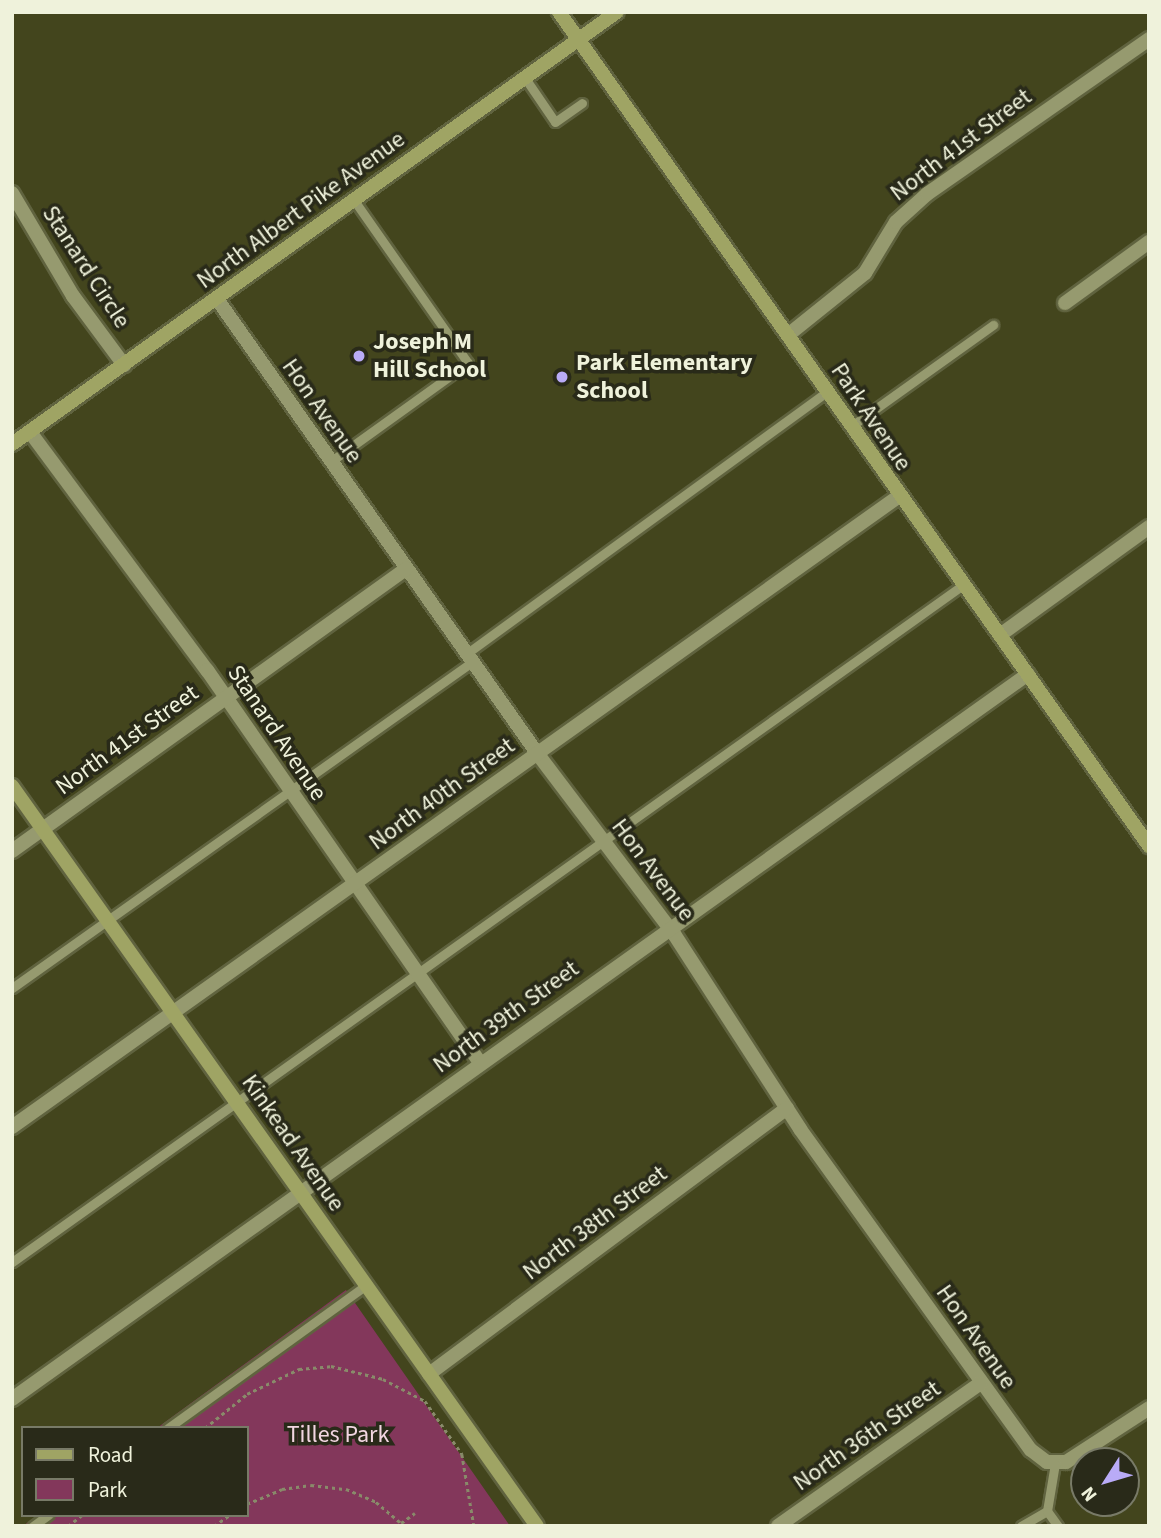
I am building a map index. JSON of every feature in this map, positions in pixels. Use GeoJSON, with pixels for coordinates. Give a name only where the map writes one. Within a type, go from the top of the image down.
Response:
{"type":"FeatureCollection","features":[{"type":"Feature","properties":{"kind":"street","name":"Park Avenue"},"geometry":{"type":"LineString","coordinates":[[559,12],[788,335],[898,497],[1000,635],[1149,846]]}},
{"type":"Feature","properties":{"kind":"street","name":"North Albert Pike Avenue"},"geometry":{"type":"LineString","coordinates":[[12,444],[617,12]]}},
{"type":"Feature","properties":{"kind":"street","name":"North 41st Street"},"geometry":{"type":"LineString","coordinates":[[788,335],[865,273],[896,222],[927,194],[1149,39]]}},
{"type":"Feature","properties":{"kind":"street","name":"Stanard Circle"},"geometry":{"type":"LineString","coordinates":[[12,193],[73,296],[124,365]]}},
{"type":"Feature","properties":{"kind":"street"},"geometry":{"type":"LineString","coordinates":[[1065,303],[1149,242]]}},
{"type":"Feature","properties":{"kind":"street","name":"Hon Avenue"},"geometry":{"type":"LineString","coordinates":[[217,299],[537,753],[669,929],[786,1108],[981,1383],[1031,1450],[1055,1463]]}},
{"type":"Feature","properties":{"kind":"street","name":"Stanard Avenue"},"geometry":{"type":"LineString","coordinates":[[30,432],[225,697],[480,1063]]}},
{"type":"Feature","properties":{"kind":"street","name":"North 40th Street"},"geometry":{"type":"LineString","coordinates":[[12,1127],[898,497]]}},
{"type":"Feature","properties":{"kind":"street"},"geometry":{"type":"LineString","coordinates":[[1000,635],[1149,527]]}},
{"type":"Feature","properties":{"kind":"street","name":"North 41st Street"},"geometry":{"type":"LineString","coordinates":[[12,851],[406,569]]}},
{"type":"Feature","properties":{"kind":"street","name":"North 39th Street"},"geometry":{"type":"LineString","coordinates":[[12,1399],[1028,674]]}},
{"type":"Feature","properties":{"kind":"street","name":"Kinkead Avenue"},"geometry":{"type":"LineString","coordinates":[[12,786],[537,1526]]}},
{"type":"Feature","properties":{"kind":"street","name":"North 38th Street"},"geometry":{"type":"LineString","coordinates":[[429,1374],[786,1108]]}},
{"type":"Feature","properties":{"kind":"street","name":"North 36th Street"},"geometry":{"type":"LineString","coordinates":[[778,1526],[981,1383]]}},
{"type":"Feature","properties":{"kind":"street"},"geometry":{"type":"LineString","coordinates":[[1055,1463],[1083,1455],[1149,1408]]}},
{"type":"Feature","properties":{"kind":"lane"},"geometry":{"type":"LineString","coordinates":[[524,78],[555,122],[582,103]]}},
{"type":"Feature","properties":{"kind":"lane"},"geometry":{"type":"LineString","coordinates":[[330,462],[468,363],[354,200]]}},
{"type":"Feature","properties":{"kind":"lane"},"geometry":{"type":"LineString","coordinates":[[850,427],[993,325]]}},
{"type":"Feature","properties":{"kind":"lane"},"geometry":{"type":"LineString","coordinates":[[12,988],[290,793],[827,392]]}},
{"type":"Feature","properties":{"kind":"lane"},"geometry":{"type":"LineString","coordinates":[[12,1262],[963,585]]}},
{"type":"Feature","properties":{"kind":"lane"},"geometry":{"type":"LineString","coordinates":[[171,1426],[366,1284]]}},
{"type":"Feature","properties":{"kind":"lane"},"geometry":{"type":"LineString","coordinates":[[1055,1463],[1047,1511],[1058,1526]]}},
{"type":"Feature","properties":{"kind":"lane"},"geometry":{"type":"LineString","coordinates":[[1021,1526],[1047,1511]]}},
{"type":"Feature","properties":{"kind":"path"},"geometry":{"type":"LineString","coordinates":[[207,1426],[247,1394],[299,1369],[331,1366],[383,1379],[425,1401],[463,1454],[474,1526]]}},
{"type":"Feature","properties":{"kind":"path"},"geometry":{"type":"LineString","coordinates":[[248,1504],[282,1489],[311,1485],[346,1489],[376,1502],[401,1523],[415,1513]]}},
{"type":"Feature","properties":{"kind":"green space","name":"Tilles Park"},"geometry":{"type":"Polygon","coordinates":[[[346,1290],[510,1526],[23,1526],[35,1517],[248,1517],[248,1426],[160,1426],[346,1290]]]}},
{"type":"Feature","properties":{"kind":"place","name":"Joseph M Hill School"},"geometry":{"type":"Point","coordinates":[359,356]}},
{"type":"Feature","properties":{"kind":"place","name":"Park Elementary School"},"geometry":{"type":"Point","coordinates":[562,377]}}]}
